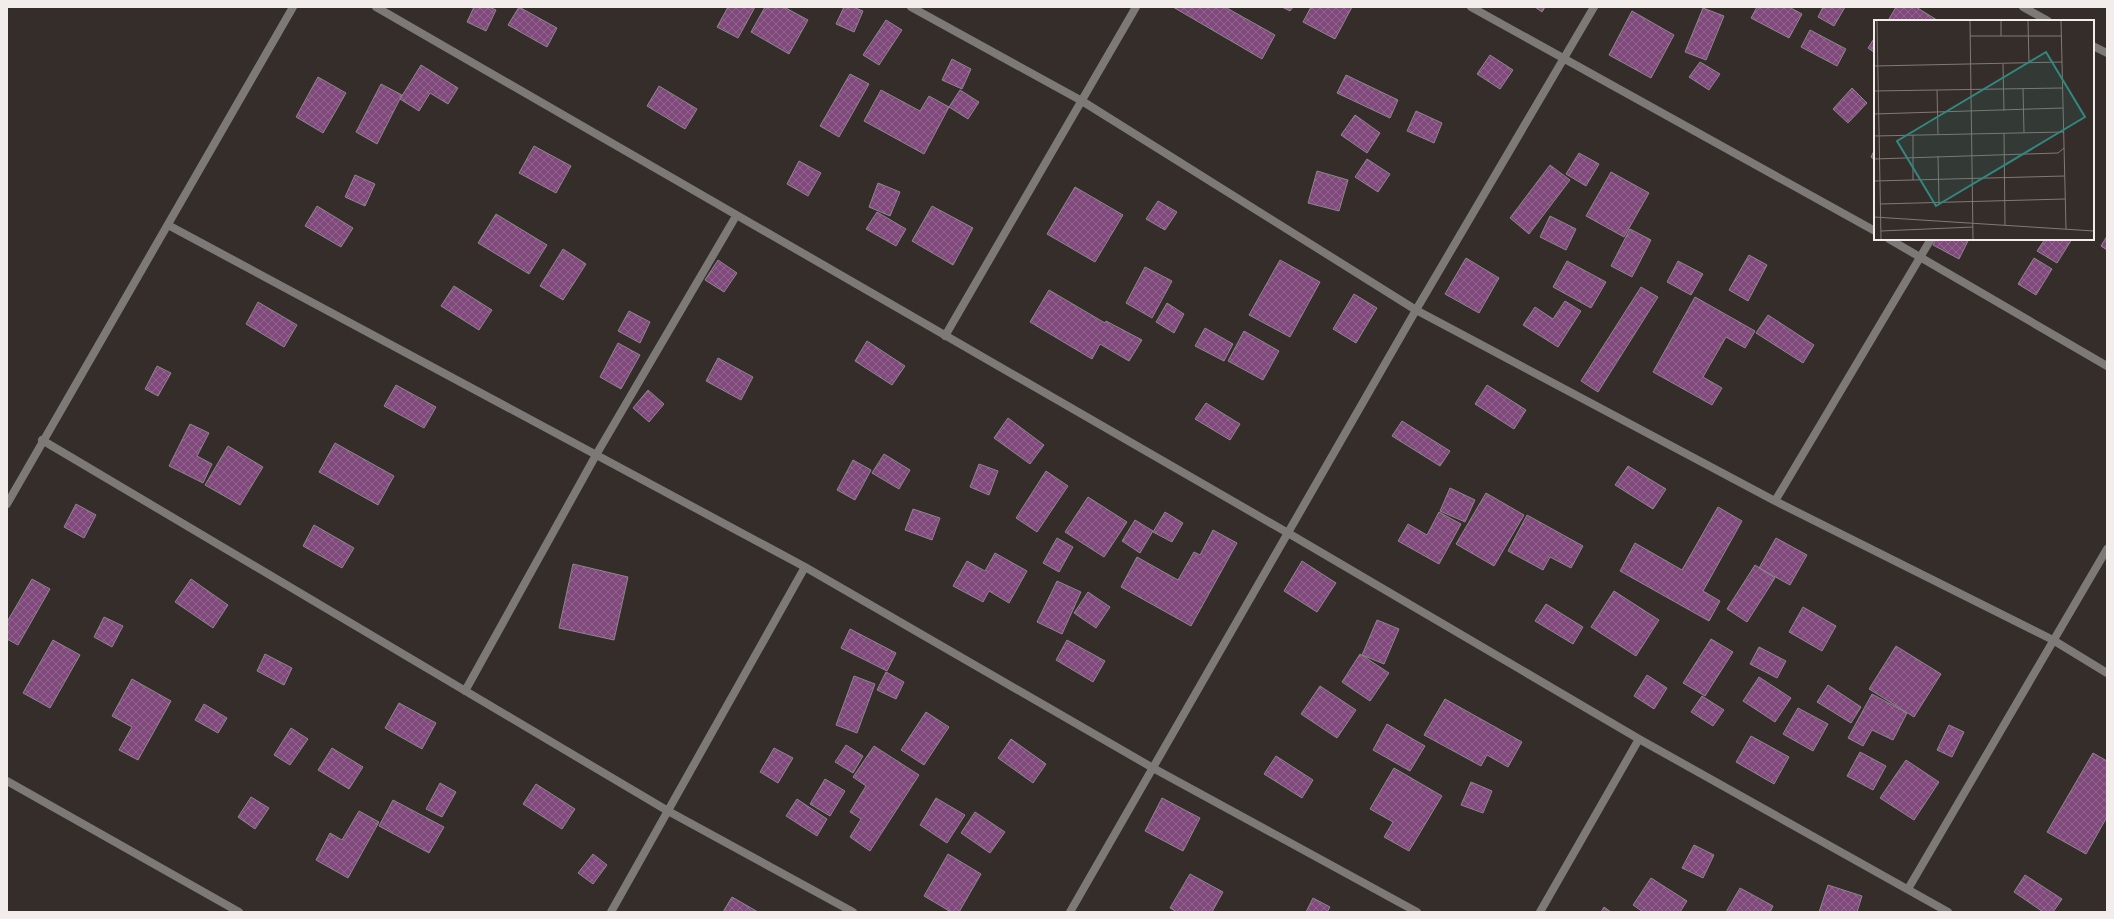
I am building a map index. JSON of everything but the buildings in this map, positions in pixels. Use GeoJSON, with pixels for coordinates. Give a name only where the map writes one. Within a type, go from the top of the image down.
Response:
{"type":"FeatureCollection","features":[{"type":"Feature","properties":{"kind":"street"},"geometry":{"type":"LineString","coordinates":[[7,504],[42,440],[293,7]]}},
{"type":"Feature","properties":{"kind":"street"},"geometry":{"type":"LineString","coordinates":[[376,7],[1288,533],[1639,739],[1948,912]]}},
{"type":"Feature","properties":{"kind":"street"},"geometry":{"type":"LineString","coordinates":[[911,7],[1082,101],[1416,310],[1775,501],[2053,640],[2107,673]]}},
{"type":"Feature","properties":{"kind":"street"},"geometry":{"type":"LineString","coordinates":[[945,336],[1136,7]]}},
{"type":"Feature","properties":{"kind":"street"},"geometry":{"type":"LineString","coordinates":[[1471,7],[1874,230]]}},
{"type":"Feature","properties":{"kind":"street"},"geometry":{"type":"LineString","coordinates":[[1070,912],[1416,310],[1594,7]]}},
{"type":"Feature","properties":{"kind":"street"},"geometry":{"type":"LineString","coordinates":[[2023,7],[2046,20]]}},
{"type":"Feature","properties":{"kind":"street"},"geometry":{"type":"LineString","coordinates":[[2094,46],[2107,53]]}},
{"type":"Feature","properties":{"kind":"street"},"geometry":{"type":"LineString","coordinates":[[465,691],[596,455],[736,216]]}},
{"type":"Feature","properties":{"kind":"street"},"geometry":{"type":"LineString","coordinates":[[168,225],[804,567],[1153,768],[1417,912]]}},
{"type":"Feature","properties":{"kind":"street"},"geometry":{"type":"LineString","coordinates":[[1891,240],[2107,366]]}},
{"type":"Feature","properties":{"kind":"street"},"geometry":{"type":"LineString","coordinates":[[1775,501],[1930,240]]}},
{"type":"Feature","properties":{"kind":"street"},"geometry":{"type":"LineString","coordinates":[[42,440],[668,811],[853,912]]}},
{"type":"Feature","properties":{"kind":"street"},"geometry":{"type":"LineString","coordinates":[[1908,889],[2107,549]]}},
{"type":"Feature","properties":{"kind":"street"},"geometry":{"type":"LineString","coordinates":[[611,912],[804,567]]}},
{"type":"Feature","properties":{"kind":"street"},"geometry":{"type":"LineString","coordinates":[[1540,912],[1639,739]]}},
{"type":"Feature","properties":{"kind":"street"},"geometry":{"type":"LineString","coordinates":[[7,781],[239,912]]}}]}
